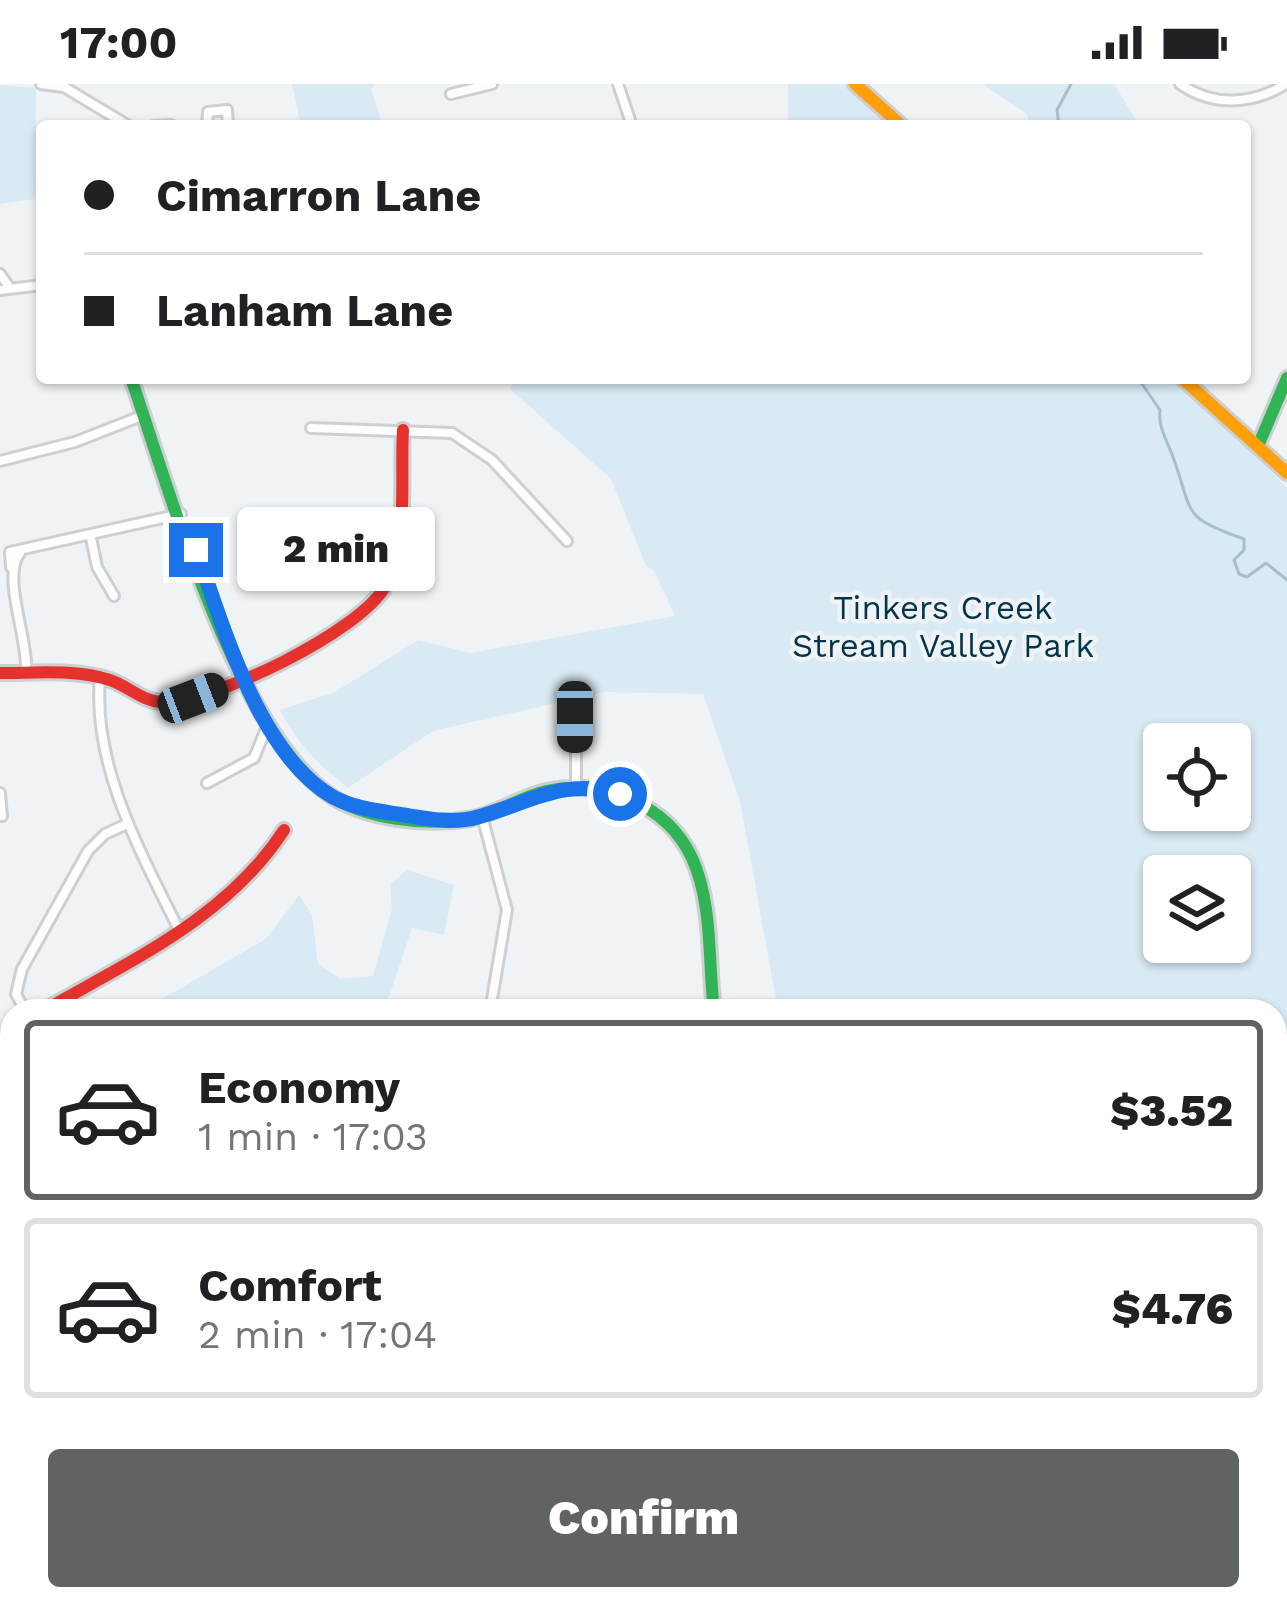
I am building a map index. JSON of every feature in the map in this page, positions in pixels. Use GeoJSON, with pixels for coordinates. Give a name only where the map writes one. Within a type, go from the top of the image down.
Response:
{"type":"FeatureCollection","features":[{"type":"Feature","properties":{"kind":"street"},"geometry":{"type":"LineString","coordinates":[[41,84],[64,87],[119,120]]}},
{"type":"Feature","properties":{"kind":"street"},"geometry":{"type":"LineString","coordinates":[[451,94],[492,84]]}},
{"type":"Feature","properties":{"kind":"street"},"geometry":{"type":"LineString","coordinates":[[618,84],[630,120]]}},
{"type":"Feature","properties":{"kind":"street"},"geometry":{"type":"LineString","coordinates":[[855,84],[895,120]]}},
{"type":"Feature","properties":{"kind":"street"},"geometry":{"type":"LineString","coordinates":[[1180,84],[1207,98],[1234,101],[1260,97],[1286,84]]}},
{"type":"Feature","properties":{"kind":"street"},"geometry":{"type":"LineString","coordinates":[[207,120],[208,112],[227,110],[228,120]]}},
{"type":"Feature","properties":{"kind":"street"},"geometry":{"type":"LineString","coordinates":[[0,274],[5,289],[36,286]]}},
{"type":"Feature","properties":{"kind":"street"},"geometry":{"type":"LineString","coordinates":[[1258,446],[1287,378]]}},
{"type":"Feature","properties":{"kind":"street"},"geometry":{"type":"LineString","coordinates":[[133,384],[243,678],[306,774],[332,796],[369,809],[439,820],[482,816],[536,794],[576,786],[638,802],[688,850],[701,889],[712,999]]}},
{"type":"Feature","properties":{"kind":"street"},"geometry":{"type":"LineString","coordinates":[[1189,384],[1287,473]]}},
{"type":"Feature","properties":{"kind":"street"},"geometry":{"type":"LineString","coordinates":[[0,461],[75,442],[145,415]]}},
{"type":"Feature","properties":{"kind":"street"},"geometry":{"type":"LineString","coordinates":[[310,428],[452,433],[492,460],[567,541]]}},
{"type":"Feature","properties":{"kind":"street"},"geometry":{"type":"LineString","coordinates":[[0,673],[100,678],[164,703],[243,678],[351,620],[384,592],[396,530],[403,430]]}},
{"type":"Feature","properties":{"kind":"street"},"geometry":{"type":"LineString","coordinates":[[26,674],[26,638],[11,567],[21,552],[182,514]]}},
{"type":"Feature","properties":{"kind":"street"},"geometry":{"type":"LineString","coordinates":[[351,526],[396,530]]}},
{"type":"Feature","properties":{"kind":"street"},"geometry":{"type":"LineString","coordinates":[[91,538],[97,567],[113,596]]}},
{"type":"Feature","properties":{"kind":"street"},"geometry":{"type":"LineString","coordinates":[[100,678],[100,704],[127,824],[178,928]]}},
{"type":"Feature","properties":{"kind":"street"},"geometry":{"type":"LineString","coordinates":[[575,717],[576,786]]}},
{"type":"Feature","properties":{"kind":"street"},"geometry":{"type":"LineString","coordinates":[[207,783],[254,758],[270,725]]}},
{"type":"Feature","properties":{"kind":"street"},"geometry":{"type":"LineString","coordinates":[[0,793],[2,816]]}},
{"type":"Feature","properties":{"kind":"street"},"geometry":{"type":"LineString","coordinates":[[482,816],[507,918],[492,999]]}},
{"type":"Feature","properties":{"kind":"street"},"geometry":{"type":"LineString","coordinates":[[19,999],[22,969],[88,851],[105,834],[127,824]]}},
{"type":"Feature","properties":{"kind":"street"},"geometry":{"type":"LineString","coordinates":[[63,999],[250,879],[284,830]]}},
{"type":"Feature","properties":{"kind":"green space"},"geometry":{"type":"Polygon","coordinates":[[[292,84],[375,84],[371,89],[381,120],[300,120],[292,84]]]}},
{"type":"Feature","properties":{"kind":"green space"},"geometry":{"type":"Polygon","coordinates":[[[788,84],[850,84],[892,120],[788,120],[788,84]]]}},
{"type":"Feature","properties":{"kind":"green space"},"geometry":{"type":"Polygon","coordinates":[[[982,84],[1114,84],[1136,120],[1028,120],[1027,114],[982,84]]]}},
{"type":"Feature","properties":{"kind":"green space"},"geometry":{"type":"Polygon","coordinates":[[[0,85],[36,88],[35,199],[0,204],[0,85]]]}},
{"type":"Feature","properties":{"kind":"green space","name":"Tinkers Creek Stream Valley Park"},"geometry":{"type":"Polygon","coordinates":[[[512,384],[1186,384],[1287,488],[1287,999],[776,999],[740,801],[703,694],[604,692],[433,731],[348,788],[301,744],[280,710],[335,692],[418,640],[470,653],[675,616],[654,570],[646,566],[611,479],[510,389],[512,384]]]}},
{"type":"Feature","properties":{"kind":"green space"},"geometry":{"type":"Polygon","coordinates":[[[407,870],[454,885],[444,935],[412,928],[388,999],[162,999],[266,939],[299,895],[312,915],[318,964],[341,979],[373,976],[392,909],[390,884],[407,870]]]}},
{"type":"Feature","properties":{"kind":"waterway"},"geometry":{"type":"LineString","coordinates":[[1058,120],[1057,110],[1071,84]]}},
{"type":"Feature","properties":{"kind":"waterway"},"geometry":{"type":"LineString","coordinates":[[1142,384],[1160,410],[1192,511],[1209,525],[1244,539],[1244,550],[1234,560],[1239,574],[1247,577],[1266,563],[1287,580]]}},
{"type":"Feature","properties":{"kind":"traffic: fast"},"geometry":{"type":"LineString","coordinates":[[1258,446],[1287,378]]}},
{"type":"Feature","properties":{"kind":"traffic: fast"},"geometry":{"type":"LineString","coordinates":[[133,384],[208,602],[263,716],[294,761],[343,803],[396,819],[469,819],[536,794],[568,788],[611,793],[650,810],[681,839],[699,876],[707,914],[713,999]]}},
{"type":"Feature","properties":{"kind":"traffic: slow"},"geometry":{"type":"LineString","coordinates":[[855,84],[895,120]]}},
{"type":"Feature","properties":{"kind":"traffic: slow"},"geometry":{"type":"LineString","coordinates":[[1189,384],[1287,473]]}},
{"type":"Feature","properties":{"kind":"traffic: jam"},"geometry":{"type":"LineString","coordinates":[[0,673],[84,674],[161,702],[214,691],[318,643],[372,603],[393,568],[401,529],[403,430]]}},
{"type":"Feature","properties":{"kind":"traffic: jam"},"geometry":{"type":"LineString","coordinates":[[64,999],[143,955],[206,912],[261,861],[284,830]]}},
{"type":"Feature","properties":{"kind":"route"},"geometry":{"type":"LineString","coordinates":[[196,550],[251,694],[290,755],[332,796],[369,809],[456,821],[555,789],[584,786],[620,794]]}}]}
